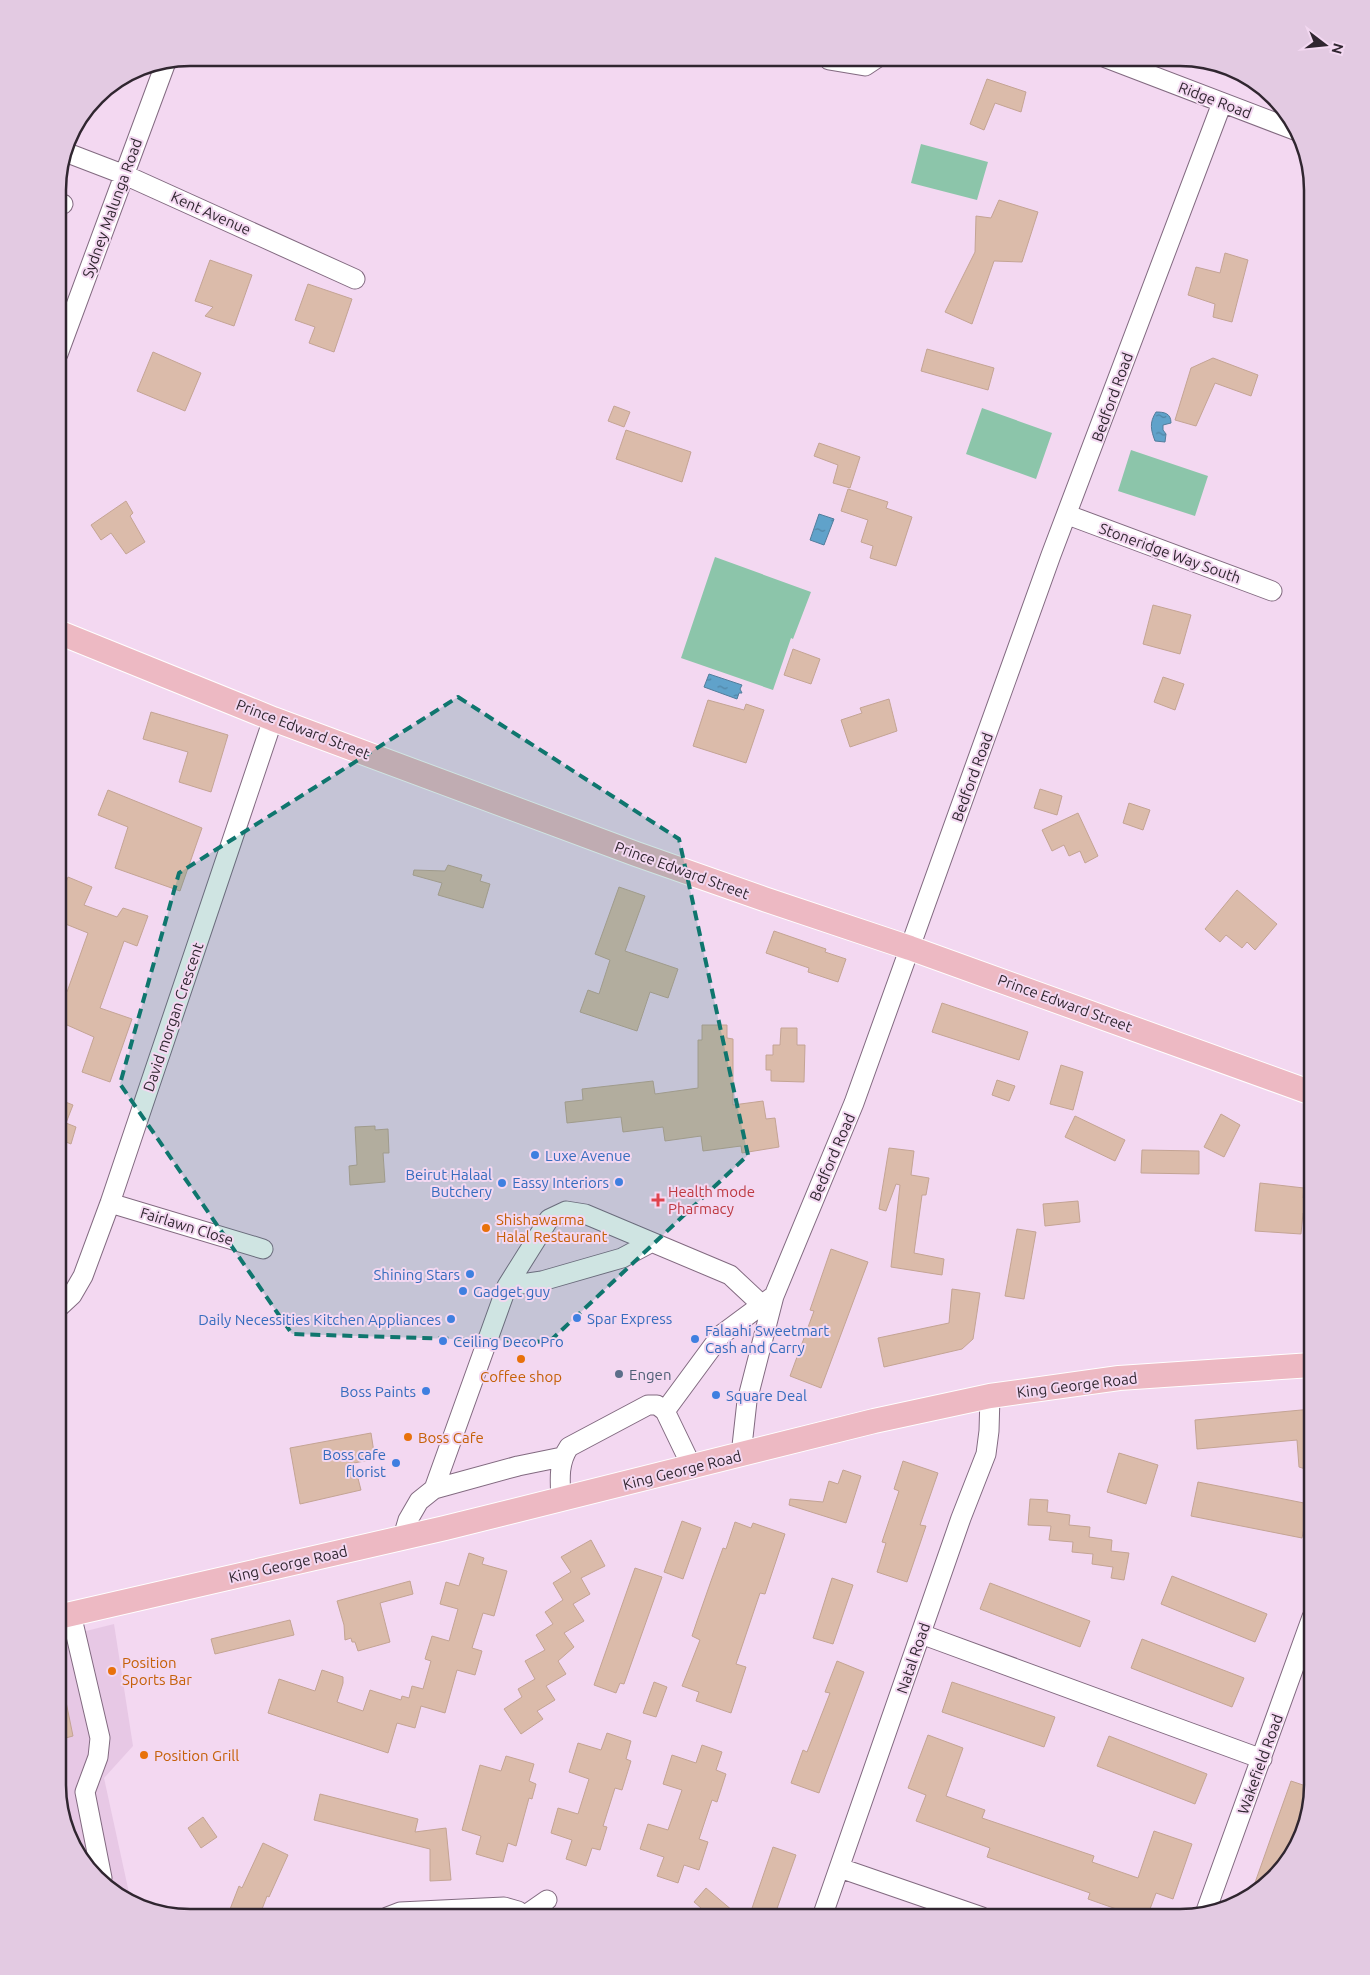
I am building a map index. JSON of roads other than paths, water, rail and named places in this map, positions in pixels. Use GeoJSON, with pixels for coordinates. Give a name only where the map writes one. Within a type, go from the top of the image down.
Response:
{"type":"FeatureCollection","features":[{"type":"Feature","properties":{"kind":"main road","name":"Prince Edward Street"},"geometry":{"type":"LineString","coordinates":[[67,636],[273,719],[636,854],[910,948],[1304,1090]]}},
{"type":"Feature","properties":{"kind":"main road","name":"King George Road"},"geometry":{"type":"LineString","coordinates":[[66,1615],[560,1500],[874,1421],[990,1396],[1119,1378],[1304,1366]]}},
{"type":"Feature","properties":{"kind":"street","name":"Ridge Road"},"geometry":{"type":"LineString","coordinates":[[1129,67],[1286,127]]}},
{"type":"Feature","properties":{"kind":"street","name":"Sydney Malunga Road"},"geometry":{"type":"LineString","coordinates":[[67,330],[163,69]]}},
{"type":"Feature","properties":{"kind":"street","name":"Bedford Road"},"geometry":{"type":"LineString","coordinates":[[741,1455],[746,1401],[767,1300],[854,1103],[1052,554],[1222,103]]}},
{"type":"Feature","properties":{"kind":"street","name":"Kent Avenue"},"geometry":{"type":"LineString","coordinates":[[71,154],[125,174],[355,278]]}},
{"type":"Feature","properties":{"kind":"street","name":"Stoneridge Way South"},"geometry":{"type":"LineString","coordinates":[[1068,515],[1272,591]]}},
{"type":"Feature","properties":{"kind":"street","name":"David morgan Crescent"},"geometry":{"type":"LineString","coordinates":[[66,1300],[72,1295],[83,1276],[110,1203],[273,719]]}},
{"type":"Feature","properties":{"kind":"street","name":"Fairlawn Close"},"geometry":{"type":"LineString","coordinates":[[110,1203],[263,1249]]}},
{"type":"Feature","properties":{"kind":"street"},"geometry":{"type":"LineString","coordinates":[[434,1489],[508,1286],[549,1219],[566,1211],[585,1214],[730,1275],[767,1300],[721,1334],[665,1410]]}},
{"type":"Feature","properties":{"kind":"street"},"geometry":{"type":"LineString","coordinates":[[508,1286],[542,1280],[622,1258],[652,1242]]}},
{"type":"Feature","properties":{"kind":"street","name":"Natal Road"},"geometry":{"type":"LineString","coordinates":[[825,1909],[961,1518],[986,1454],[990,1396]]}},
{"type":"Feature","properties":{"kind":"street"},"geometry":{"type":"LineString","coordinates":[[560,1500],[562,1457],[568,1447],[648,1405],[657,1405],[665,1410],[692,1467]]}},
{"type":"Feature","properties":{"kind":"street"},"geometry":{"type":"LineString","coordinates":[[403,1537],[408,1520],[420,1501],[434,1489],[518,1466],[562,1457]]}},
{"type":"Feature","properties":{"kind":"street"},"geometry":{"type":"LineString","coordinates":[[66,1622],[100,1738],[98,1757],[84,1792],[101,1871]]}},
{"type":"Feature","properties":{"kind":"street"},"geometry":{"type":"LineString","coordinates":[[921,1634],[1262,1759]]}},
{"type":"Feature","properties":{"kind":"street","name":"Wakefield Road"},"geometry":{"type":"LineString","coordinates":[[1208,1906],[1304,1640]]}},
{"type":"Feature","properties":{"kind":"street"},"geometry":{"type":"LineString","coordinates":[[840,1868],[956,1909]]}},
{"type":"Feature","properties":{"kind":"street"},"geometry":{"type":"LineString","coordinates":[[536,1908],[548,1900]]}},
{"type":"Feature","properties":{"kind":"street"},"geometry":{"type":"LineString","coordinates":[[477,1908],[509,1908]]}},
{"type":"Feature","properties":{"kind":"water"},"geometry":{"type":"Polygon","coordinates":[[[1156,412],[1166,414],[1171,420],[1171,423],[1163,425],[1163,430],[1166,434],[1165,442],[1155,441],[1152,433],[1151,426],[1156,412]]]}},
{"type":"Feature","properties":{"kind":"water"},"geometry":{"type":"Polygon","coordinates":[[[819,514],[834,519],[824,545],[810,540],[819,514]]]}},
{"type":"Feature","properties":{"kind":"water"},"geometry":{"type":"Polygon","coordinates":[[[709,674],[742,685],[740,689],[742,693],[739,693],[737,699],[704,687],[709,674]]]}},
{"type":"Feature","properties":{"kind":"place","name":"Luxe Avenue"},"geometry":{"type":"Point","coordinates":[535,1155]}},
{"type":"Feature","properties":{"kind":"place","name":"Eassy Interiors"},"geometry":{"type":"Point","coordinates":[619,1182]}},
{"type":"Feature","properties":{"kind":"place","name":"Beirut Halaal Butchery"},"geometry":{"type":"Point","coordinates":[502,1183]}},
{"type":"Feature","properties":{"kind":"place","name":"Health mode Pharmacy"},"geometry":{"type":"Point","coordinates":[658,1200]}},
{"type":"Feature","properties":{"kind":"place","name":"Shishawarma Halal Restaurant"},"geometry":{"type":"Point","coordinates":[486,1228]}},
{"type":"Feature","properties":{"kind":"place","name":"Shining Stars"},"geometry":{"type":"Point","coordinates":[470,1274]}},
{"type":"Feature","properties":{"kind":"place","name":"Gadget guy"},"geometry":{"type":"Point","coordinates":[463,1291]}},
{"type":"Feature","properties":{"kind":"place","name":"Spar Express"},"geometry":{"type":"Point","coordinates":[577,1318]}},
{"type":"Feature","properties":{"kind":"place","name":"Daily Necessities Kitchen Appliances"},"geometry":{"type":"Point","coordinates":[451,1319]}},
{"type":"Feature","properties":{"kind":"place","name":"Falaahi Sweetmart Cash and Carry"},"geometry":{"type":"Point","coordinates":[695,1339]}},
{"type":"Feature","properties":{"kind":"place","name":"Ceiling Deco Pro"},"geometry":{"type":"Point","coordinates":[443,1341]}},
{"type":"Feature","properties":{"kind":"place","name":"Coffee shop"},"geometry":{"type":"Point","coordinates":[521,1359]}},
{"type":"Feature","properties":{"kind":"place","name":"Engen"},"geometry":{"type":"Point","coordinates":[619,1374]}},
{"type":"Feature","properties":{"kind":"place","name":"Boss Paints"},"geometry":{"type":"Point","coordinates":[426,1391]}},
{"type":"Feature","properties":{"kind":"place","name":"Square Deal"},"geometry":{"type":"Point","coordinates":[716,1395]}},
{"type":"Feature","properties":{"kind":"place","name":"Boss Cafe"},"geometry":{"type":"Point","coordinates":[408,1437]}},
{"type":"Feature","properties":{"kind":"place","name":"Boss cafe florist"},"geometry":{"type":"Point","coordinates":[396,1463]}},
{"type":"Feature","properties":{"kind":"place","name":"Position Sports Bar"},"geometry":{"type":"Point","coordinates":[112,1671]}},
{"type":"Feature","properties":{"kind":"place","name":"Position Grill"},"geometry":{"type":"Point","coordinates":[144,1755]}}]}
